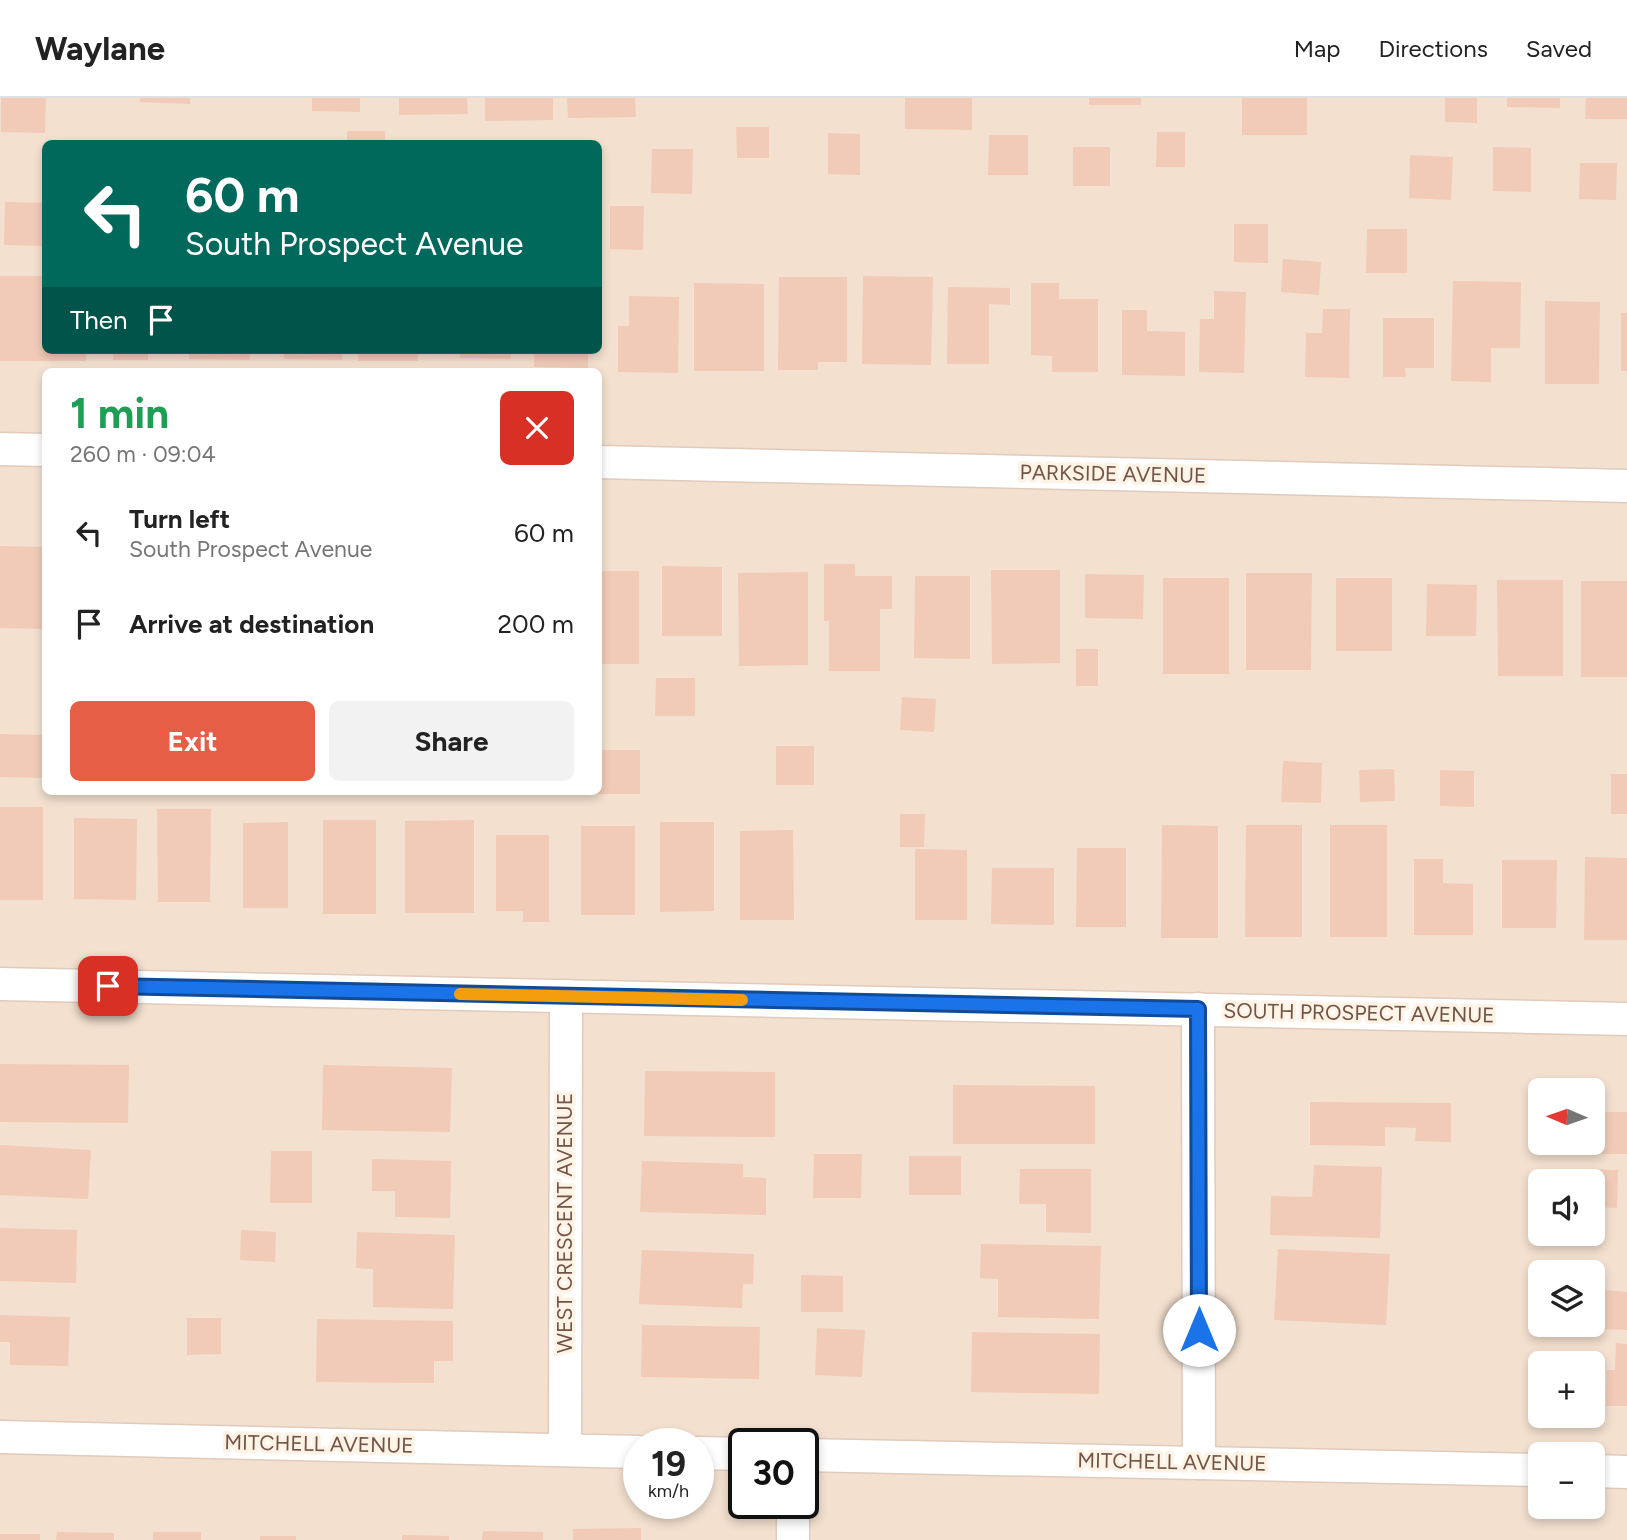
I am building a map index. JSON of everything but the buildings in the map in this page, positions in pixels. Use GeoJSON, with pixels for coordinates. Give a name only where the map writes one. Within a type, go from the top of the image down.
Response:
{"type":"FeatureCollection","features":[{"type":"Feature","properties":{"kind":"street"},"geometry":{"type":"LineString","coordinates":[[0,449],[42,450]]}},
{"type":"Feature","properties":{"kind":"street","name":"PARKSIDE AVENUE"},"geometry":{"type":"LineString","coordinates":[[602,462],[1627,486]]}},
{"type":"Feature","properties":{"kind":"street","name":"SOUTH PROSPECT AVENUE"},"geometry":{"type":"LineString","coordinates":[[0,984],[1627,1018]]}},
{"type":"Feature","properties":{"kind":"street","name":"WEST CRESCENT AVENUE"},"geometry":{"type":"LineString","coordinates":[[565,1450],[566,996]]}},
{"type":"Feature","properties":{"kind":"street"},"geometry":{"type":"LineString","coordinates":[[1198,1009],[1199,1463]]}},
{"type":"Feature","properties":{"kind":"street","name":"MITCHELL AVENUE"},"geometry":{"type":"LineString","coordinates":[[0,1437],[623,1452]]}},
{"type":"Feature","properties":{"kind":"street","name":"MITCHELL AVENUE"},"geometry":{"type":"LineString","coordinates":[[819,1455],[1528,1470]]}},
{"type":"Feature","properties":{"kind":"street"},"geometry":{"type":"LineString","coordinates":[[1605,1471],[1627,1472]]}},
{"type":"Feature","properties":{"kind":"street"},"geometry":{"type":"LineString","coordinates":[[793,1519],[793,1540]]}},
{"type":"Feature","properties":{"kind":"shaded area"},"geometry":{"type":"Polygon","coordinates":[[[0,98],[1627,98],[1627,1457],[1605,1456],[1605,1442],[1528,1442],[1528,1455],[819,1439],[819,1428],[728,1428],[728,1437],[714,1437],[714,1428],[623,1428],[623,1435],[0,1421],[0,98]]]}},
{"type":"Feature","properties":{"kind":"shaded area"},"geometry":{"type":"Polygon","coordinates":[[[0,1451],[623,1464],[623,1519],[714,1519],[714,1465],[728,1466],[728,1519],[819,1519],[819,1468],[1528,1483],[1528,1519],[1605,1519],[1605,1484],[1627,1485],[1627,1540],[0,1540],[0,1451]]]}},
{"type":"Feature","properties":{"kind":"slow traffic"},"geometry":{"type":"LineString","coordinates":[[460,994],[742,1000]]}},
{"type":"Feature","properties":{"kind":"route"},"geometry":{"type":"LineString","coordinates":[[108,986],[1198,1009],[1199,1330]]}}]}
